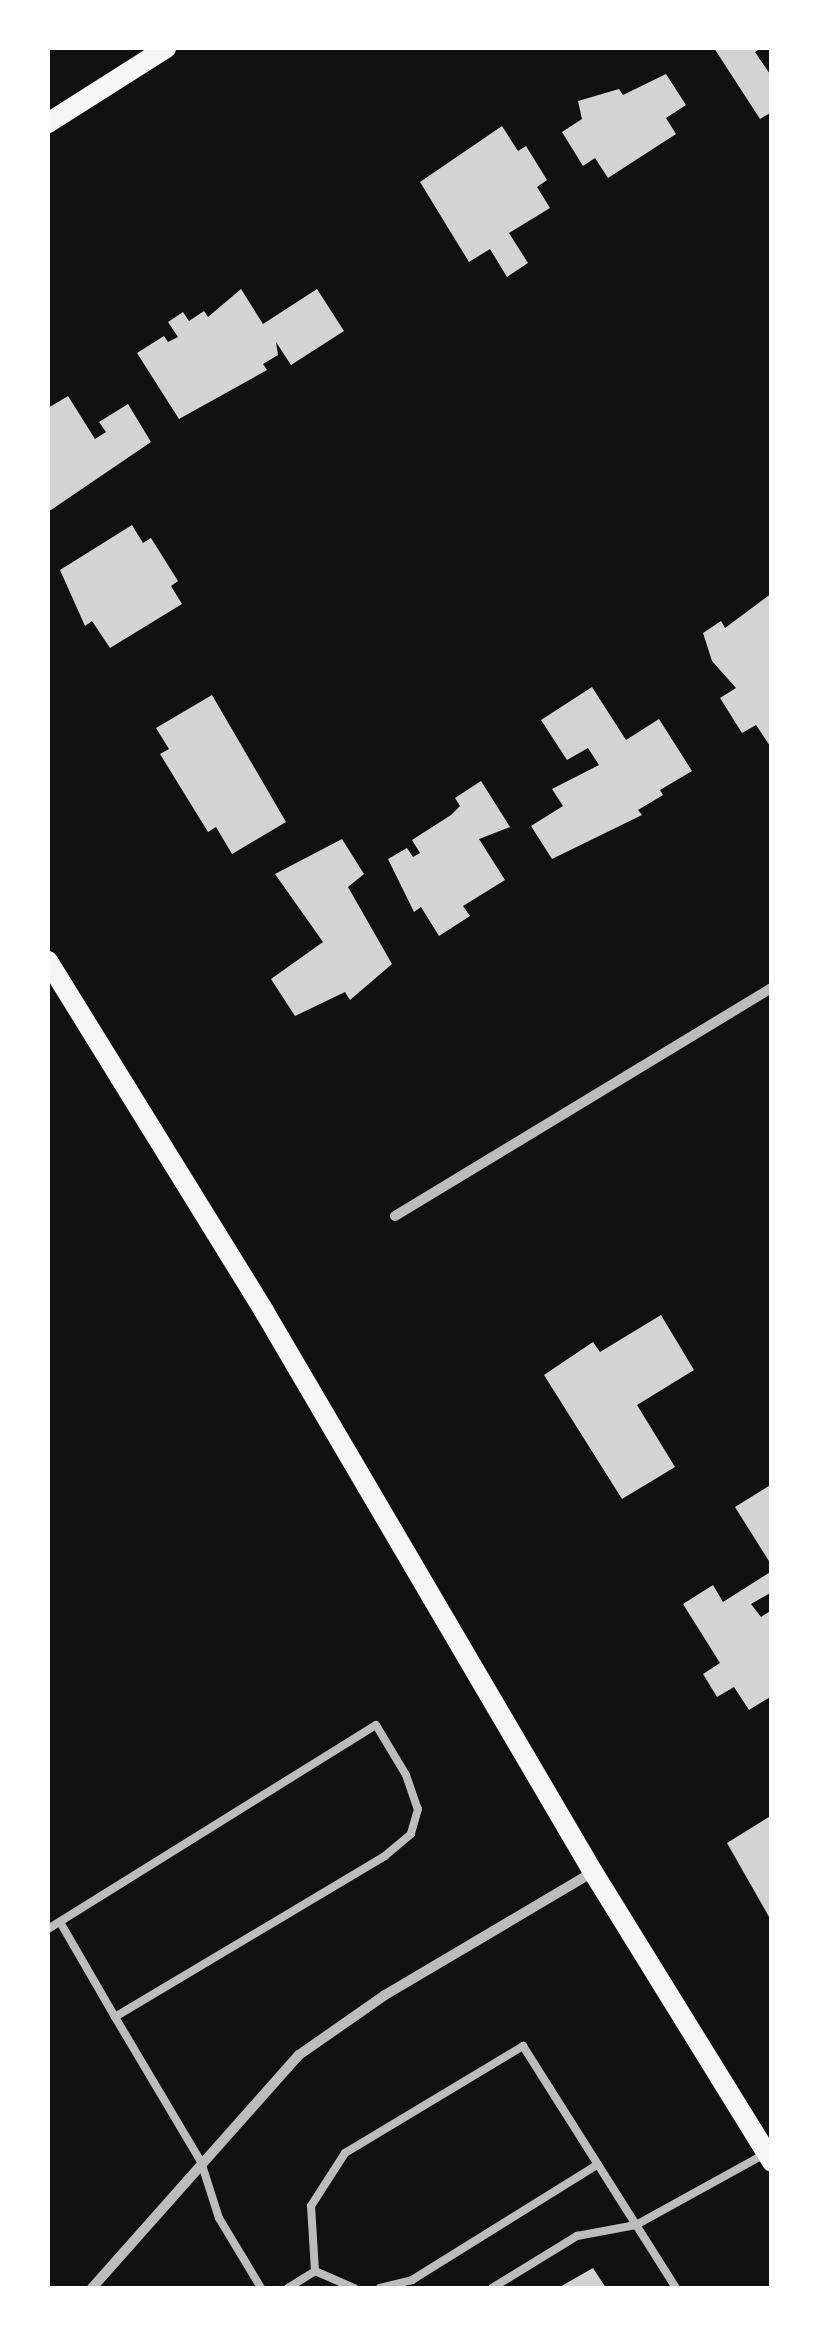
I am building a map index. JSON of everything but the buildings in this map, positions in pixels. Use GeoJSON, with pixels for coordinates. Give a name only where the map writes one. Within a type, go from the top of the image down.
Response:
{"type":"FeatureCollection","features":[{"type":"Feature","properties":{"kind":"main road"},"geometry":{"type":"LineString","coordinates":[[48,124],[166,48]]}},
{"type":"Feature","properties":{"kind":"main road"},"geometry":{"type":"LineString","coordinates":[[48,962],[264,1311],[592,1872],[769,2158]]}},
{"type":"Feature","properties":{"kind":"street"},"geometry":{"type":"LineString","coordinates":[[395,1216],[772,988]]}},
{"type":"Feature","properties":{"kind":"street"},"geometry":{"type":"LineString","coordinates":[[92,2288],[200,2162],[300,2055],[385,1994],[592,1872]]}},
{"type":"Feature","properties":{"kind":"lane"},"geometry":{"type":"LineString","coordinates":[[48,1930],[376,1725],[406,1775],[418,1809],[411,1834],[385,1856],[116,2017]]}},
{"type":"Feature","properties":{"kind":"lane"},"geometry":{"type":"LineString","coordinates":[[60,1922],[200,2162],[219,2218],[261,2288]]}},
{"type":"Feature","properties":{"kind":"lane"},"geometry":{"type":"LineString","coordinates":[[315,2272],[311,2206],[345,2153],[523,2046],[676,2288]]}},
{"type":"Feature","properties":{"kind":"lane"},"geometry":{"type":"LineString","coordinates":[[492,2288],[577,2236],[636,2226],[769,2158]]}},
{"type":"Feature","properties":{"kind":"lane"},"geometry":{"type":"LineString","coordinates":[[380,2288],[412,2280],[598,2164]]}},
{"type":"Feature","properties":{"kind":"lane"},"geometry":{"type":"LineString","coordinates":[[288,2288],[315,2272]]}},
{"type":"Feature","properties":{"kind":"lane"},"geometry":{"type":"LineString","coordinates":[[315,2272],[354,2288]]}}]}
